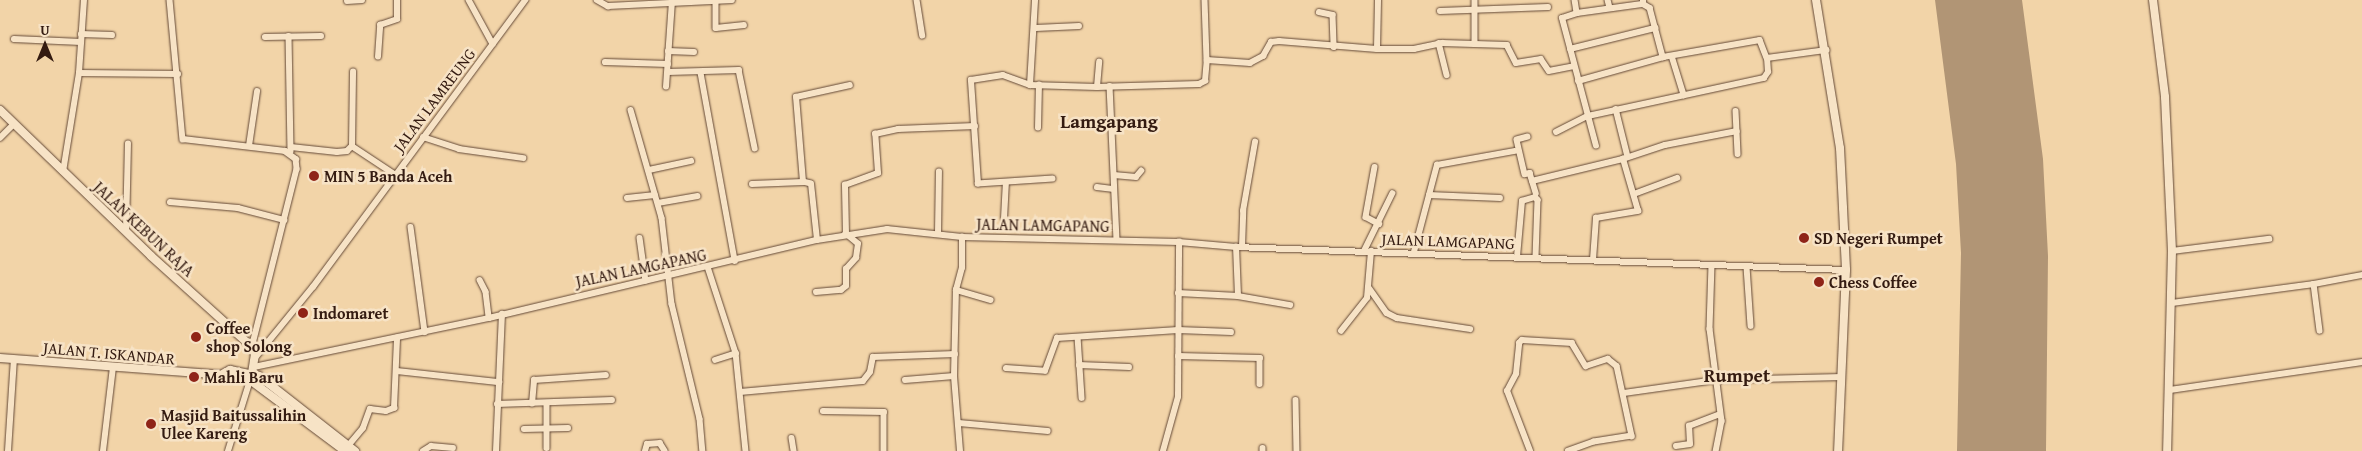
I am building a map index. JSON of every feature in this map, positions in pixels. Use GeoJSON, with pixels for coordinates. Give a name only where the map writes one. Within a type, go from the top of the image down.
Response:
{"type":"FeatureCollection","features":[{"type":"Feature","properties":{"kind":"street"},"geometry":{"type":"LineString","coordinates":[[63,172],[79,73],[84,0]]}},
{"type":"Feature","properties":{"kind":"street"},"geometry":{"type":"LineString","coordinates":[[170,0],[178,74],[182,139],[291,150],[347,151],[352,146],[353,72]]}},
{"type":"Feature","properties":{"kind":"street"},"geometry":{"type":"LineString","coordinates":[[348,0],[362,0]]}},
{"type":"Feature","properties":{"kind":"street"},"geometry":{"type":"LineString","coordinates":[[378,56],[380,25],[397,19],[397,0]]}},
{"type":"Feature","properties":{"kind":"street"},"geometry":{"type":"LineString","coordinates":[[469,0],[493,44]]}},
{"type":"Feature","properties":{"kind":"street","name":"JALAN LAMREUNG"},"geometry":{"type":"LineString","coordinates":[[255,358],[313,287],[525,0]]}},
{"type":"Feature","properties":{"kind":"street"},"geometry":{"type":"LineString","coordinates":[[597,0],[608,6],[672,1],[732,0]]}},
{"type":"Feature","properties":{"kind":"street"},"geometry":{"type":"LineString","coordinates":[[917,0],[923,36]]}},
{"type":"Feature","properties":{"kind":"street"},"geometry":{"type":"LineString","coordinates":[[1030,84],[1036,28],[1035,0]]}},
{"type":"Feature","properties":{"kind":"street"},"geometry":{"type":"LineString","coordinates":[[1053,178],[1006,184],[978,184],[971,80],[1003,75],[1039,85],[1096,87],[1203,83],[1207,60],[1206,0]]}},
{"type":"Feature","properties":{"kind":"street"},"geometry":{"type":"LineString","coordinates":[[1377,49],[1378,0]]}},
{"type":"Feature","properties":{"kind":"street"},"geometry":{"type":"LineString","coordinates":[[1475,0],[1475,44]]}},
{"type":"Feature","properties":{"kind":"street"},"geometry":{"type":"LineString","coordinates":[[1575,0],[1577,12]]}},
{"type":"Feature","properties":{"kind":"street"},"geometry":{"type":"LineString","coordinates":[[1608,0],[1610,8]]}},
{"type":"Feature","properties":{"kind":"street"},"geometry":{"type":"LineString","coordinates":[[1816,0],[1826,50],[1840,148],[1846,270],[1838,451]]}},
{"type":"Feature","properties":{"kind":"street"},"geometry":{"type":"LineString","coordinates":[[2153,0],[2165,97],[2172,251],[2173,390],[2167,451]]}},
{"type":"Feature","properties":{"kind":"street"},"geometry":{"type":"LineString","coordinates":[[666,87],[672,1]]}},
{"type":"Feature","properties":{"kind":"street"},"geometry":{"type":"LineString","coordinates":[[713,1],[716,28],[744,25]]}},
{"type":"Feature","properties":{"kind":"street"},"geometry":{"type":"LineString","coordinates":[[1596,146],[1561,19],[1577,12],[1643,2],[1650,8],[1664,57]]}},
{"type":"Feature","properties":{"kind":"street"},"geometry":{"type":"LineString","coordinates":[[1440,11],[1548,7]]}},
{"type":"Feature","properties":{"kind":"street"},"geometry":{"type":"LineString","coordinates":[[1319,12],[1333,15],[1334,47]]}},
{"type":"Feature","properties":{"kind":"street"},"geometry":{"type":"LineString","coordinates":[[1036,28],[1079,26]]}},
{"type":"Feature","properties":{"kind":"street"},"geometry":{"type":"LineString","coordinates":[[1570,49],[1655,28]]}},
{"type":"Feature","properties":{"kind":"street"},"geometry":{"type":"LineString","coordinates":[[81,34],[112,35]]}},
{"type":"Feature","properties":{"kind":"street"},"geometry":{"type":"LineString","coordinates":[[228,451],[252,373],[255,358],[252,348],[297,169],[296,160],[291,150],[289,36]]}},
{"type":"Feature","properties":{"kind":"street"},"geometry":{"type":"LineString","coordinates":[[265,37],[321,36]]}},
{"type":"Feature","properties":{"kind":"street"},"geometry":{"type":"LineString","coordinates":[[14,39],[81,42]]}},
{"type":"Feature","properties":{"kind":"street"},"geometry":{"type":"LineString","coordinates":[[1556,132],[1588,116],[1764,78],[1768,72],[1767,58],[1764,42],[1760,40],[1664,57],[1578,81]]}},
{"type":"Feature","properties":{"kind":"street"},"geometry":{"type":"LineString","coordinates":[[1207,60],[1250,63],[1263,56],[1271,42],[1280,41],[1334,47],[1377,49],[1414,49],[1439,43],[1507,45],[1516,63],[1541,59],[1549,71],[1574,66]]}},
{"type":"Feature","properties":{"kind":"street"},"geometry":{"type":"LineString","coordinates":[[1439,43],[1447,75]]}},
{"type":"Feature","properties":{"kind":"street"},"geometry":{"type":"LineString","coordinates":[[1767,58],[1826,50]]}},
{"type":"Feature","properties":{"kind":"street"},"geometry":{"type":"LineString","coordinates":[[668,51],[694,52]]}},
{"type":"Feature","properties":{"kind":"street"},"geometry":{"type":"LineString","coordinates":[[1672,56],[1684,95]]}},
{"type":"Feature","properties":{"kind":"street"},"geometry":{"type":"LineString","coordinates":[[605,62],[668,64]]}},
{"type":"Feature","properties":{"kind":"street"},"geometry":{"type":"LineString","coordinates":[[1096,87],[1099,62]]}},
{"type":"Feature","properties":{"kind":"street"},"geometry":{"type":"LineString","coordinates":[[668,72],[741,72],[755,148]]}},
{"type":"Feature","properties":{"kind":"street"},"geometry":{"type":"LineString","coordinates":[[79,73],[178,74]]}},
{"type":"Feature","properties":{"kind":"street"},"geometry":{"type":"LineString","coordinates":[[701,73],[735,261]]}},
{"type":"Feature","properties":{"kind":"street"},"geometry":{"type":"LineString","coordinates":[[803,182],[796,97],[850,85]]}},
{"type":"Feature","properties":{"kind":"street"},"geometry":{"type":"LineString","coordinates":[[1038,128],[1039,85]]}},
{"type":"Feature","properties":{"kind":"street"},"geometry":{"type":"LineString","coordinates":[[1110,86],[1117,240]]}},
{"type":"Feature","properties":{"kind":"street"},"geometry":{"type":"LineString","coordinates":[[1110,86],[1117,240]]}},
{"type":"Feature","properties":{"kind":"street"},"geometry":{"type":"LineString","coordinates":[[249,146],[257,92]]}},
{"type":"Feature","properties":{"kind":"street"},"geometry":{"type":"LineString","coordinates":[[1593,260],[1595,220],[1636,212],[1638,209],[1616,109]]}},
{"type":"Feature","properties":{"kind":"street","name":"JALAN KEBUN RAJA"},"geometry":{"type":"LineString","coordinates":[[0,110],[63,172],[252,348]]}},
{"type":"Feature","properties":{"kind":"street"},"geometry":{"type":"LineString","coordinates":[[631,110],[658,203],[679,340],[700,419],[703,451]]}},
{"type":"Feature","properties":{"kind":"street"},"geometry":{"type":"LineString","coordinates":[[1736,111],[1738,154]]}},
{"type":"Feature","properties":{"kind":"street"},"geometry":{"type":"LineString","coordinates":[[0,138],[14,124]]}},
{"type":"Feature","properties":{"kind":"street"},"geometry":{"type":"LineString","coordinates":[[816,292],[844,288],[846,269],[856,258],[858,244],[846,234],[845,186],[878,173],[875,134],[898,129],[975,126]]}},
{"type":"Feature","properties":{"kind":"street"},"geometry":{"type":"LineString","coordinates":[[1532,182],[1626,158],[1673,143],[1737,131]]}},
{"type":"Feature","properties":{"kind":"street"},"geometry":{"type":"LineString","coordinates":[[423,137],[458,149],[523,158]]}},
{"type":"Feature","properties":{"kind":"street"},"geometry":{"type":"LineString","coordinates":[[1528,137],[1517,140],[1525,174],[1530,173],[1536,193]]}},
{"type":"Feature","properties":{"kind":"street"},"geometry":{"type":"LineString","coordinates":[[1238,296],[1239,247],[1255,142]]}},
{"type":"Feature","properties":{"kind":"street"},"geometry":{"type":"LineString","coordinates":[[126,231],[128,144]]}},
{"type":"Feature","properties":{"kind":"street"},"geometry":{"type":"LineString","coordinates":[[352,146],[396,175]]}},
{"type":"Feature","properties":{"kind":"street"},"geometry":{"type":"LineString","coordinates":[[1414,252],[1437,165],[1514,151]]}},
{"type":"Feature","properties":{"kind":"street"},"geometry":{"type":"LineString","coordinates":[[649,170],[691,161]]}},
{"type":"Feature","properties":{"kind":"street"},"geometry":{"type":"LineString","coordinates":[[1376,168],[1366,217],[1379,224]]}},
{"type":"Feature","properties":{"kind":"street"},"geometry":{"type":"LineString","coordinates":[[1114,175],[1136,177],[1141,171]]}},
{"type":"Feature","properties":{"kind":"street"},"geometry":{"type":"LineString","coordinates":[[938,233],[939,172]]}},
{"type":"Feature","properties":{"kind":"street"},"geometry":{"type":"LineString","coordinates":[[1634,194],[1677,178]]}},
{"type":"Feature","properties":{"kind":"street"},"geometry":{"type":"LineString","coordinates":[[752,184],[803,182],[811,184],[817,240]]}},
{"type":"Feature","properties":{"kind":"street"},"geometry":{"type":"LineString","coordinates":[[1004,219],[1006,184]]}},
{"type":"Feature","properties":{"kind":"street"},"geometry":{"type":"LineString","coordinates":[[1097,187],[1114,189]]}},
{"type":"Feature","properties":{"kind":"street"},"geometry":{"type":"LineString","coordinates":[[1364,251],[1379,224],[1392,194]]}},
{"type":"Feature","properties":{"kind":"street"},"geometry":{"type":"LineString","coordinates":[[627,198],[655,195]]}},
{"type":"Feature","properties":{"kind":"street"},"geometry":{"type":"LineString","coordinates":[[1429,195],[1500,198]]}},
{"type":"Feature","properties":{"kind":"street"},"geometry":{"type":"LineString","coordinates":[[658,203],[697,196]]}},
{"type":"Feature","properties":{"kind":"street"},"geometry":{"type":"LineString","coordinates":[[1517,257],[1522,201],[1535,197],[1538,200],[1536,258]]}},
{"type":"Feature","properties":{"kind":"street"},"geometry":{"type":"LineString","coordinates":[[170,202],[238,208],[284,220]]}},
{"type":"Feature","properties":{"kind":"street"},"geometry":{"type":"LineString","coordinates":[[411,227],[426,332]]}},
{"type":"Feature","properties":{"kind":"street","name":"JALAN LAMGAPANG"},"geometry":{"type":"LineString","coordinates":[[252,373],[735,261],[817,240],[887,229],[962,237],[1179,242],[1239,247],[1414,252],[1712,266],[1846,270]]}},
{"type":"Feature","properties":{"kind":"street"},"geometry":{"type":"LineString","coordinates":[[960,451],[954,376],[956,290],[962,268],[962,237]]}},
{"type":"Feature","properties":{"kind":"street"},"geometry":{"type":"LineString","coordinates":[[640,238],[646,281]]}},
{"type":"Feature","properties":{"kind":"street"},"geometry":{"type":"LineString","coordinates":[[2172,251],[2269,239]]}},
{"type":"Feature","properties":{"kind":"street"},"geometry":{"type":"LineString","coordinates":[[1163,451],[1178,397],[1179,242]]}},
{"type":"Feature","properties":{"kind":"street"},"geometry":{"type":"LineString","coordinates":[[1341,331],[1364,305],[1370,289],[1372,251]]}},
{"type":"Feature","properties":{"kind":"street"},"geometry":{"type":"LineString","coordinates":[[1712,266],[1710,329],[1722,422],[1716,451]]}},
{"type":"Feature","properties":{"kind":"street"},"geometry":{"type":"LineString","coordinates":[[1747,266],[1751,326]]}},
{"type":"Feature","properties":{"kind":"street"},"geometry":{"type":"LineString","coordinates":[[708,267],[736,353],[746,451]]}},
{"type":"Feature","properties":{"kind":"street"},"geometry":{"type":"LineString","coordinates":[[2172,303],[2314,284],[2362,275]]}},
{"type":"Feature","properties":{"kind":"street"},"geometry":{"type":"LineString","coordinates":[[480,280],[486,292],[489,318]]}},
{"type":"Feature","properties":{"kind":"street"},"geometry":{"type":"LineString","coordinates":[[2314,284],[2320,331]]}},
{"type":"Feature","properties":{"kind":"street"},"geometry":{"type":"LineString","coordinates":[[1370,289],[1387,313],[1397,318],[1470,329]]}},
{"type":"Feature","properties":{"kind":"street"},"geometry":{"type":"LineString","coordinates":[[956,290],[991,300]]}},
{"type":"Feature","properties":{"kind":"street"},"geometry":{"type":"LineString","coordinates":[[1178,293],[1238,296],[1290,305]]}},
{"type":"Feature","properties":{"kind":"street"},"geometry":{"type":"LineString","coordinates":[[496,451],[502,314]]}},
{"type":"Feature","properties":{"kind":"street"},"geometry":{"type":"LineString","coordinates":[[1006,368],[1045,371],[1055,339],[1178,330],[1231,332]]}},
{"type":"Feature","properties":{"kind":"street"},"geometry":{"type":"LineString","coordinates":[[1078,337],[1082,398]]}},
{"type":"Feature","properties":{"kind":"street"},"geometry":{"type":"LineString","coordinates":[[346,448],[363,428],[369,410],[394,408],[397,338]]}},
{"type":"Feature","properties":{"kind":"street"},"geometry":{"type":"LineString","coordinates":[[1530,451],[1507,391],[1516,374],[1521,341],[1572,343],[1586,366],[1608,359],[1614,362],[1624,393],[1631,436],[1594,442],[1569,451]]}},
{"type":"Feature","properties":{"kind":"street"},"geometry":{"type":"LineString","coordinates":[[715,360],[736,353]]}},
{"type":"Feature","properties":{"kind":"street"},"geometry":{"type":"LineString","coordinates":[[740,392],[863,381],[870,372],[872,357],[955,354]]}},
{"type":"Feature","properties":{"kind":"street"},"geometry":{"type":"LineString","coordinates":[[1178,356],[1260,358],[1260,384]]}},
{"type":"Feature","properties":{"kind":"street","name":"JALAN T. ISKANDAR"},"geometry":{"type":"LineString","coordinates":[[0,358],[215,376],[230,370],[252,373]]}},
{"type":"Feature","properties":{"kind":"street"},"geometry":{"type":"LineString","coordinates":[[8,451],[14,359]]}},
{"type":"Feature","properties":{"kind":"street"},"geometry":{"type":"LineString","coordinates":[[2173,390],[2362,362]]}},
{"type":"Feature","properties":{"kind":"street"},"geometry":{"type":"LineString","coordinates":[[1079,365],[1129,367]]}},
{"type":"Feature","properties":{"kind":"street"},"geometry":{"type":"LineString","coordinates":[[103,451],[112,366]]}},
{"type":"Feature","properties":{"kind":"street"},"geometry":{"type":"LineString","coordinates":[[397,371],[499,382]]}},
{"type":"Feature","properties":{"kind":"street"},"geometry":{"type":"LineString","coordinates":[[252,373],[346,448],[355,451]]}},
{"type":"Feature","properties":{"kind":"street"},"geometry":{"type":"LineString","coordinates":[[532,404],[534,380],[606,375]]}},
{"type":"Feature","properties":{"kind":"street"},"geometry":{"type":"LineString","coordinates":[[905,380],[954,376]]}},
{"type":"Feature","properties":{"kind":"street"},"geometry":{"type":"LineString","coordinates":[[1624,393],[1717,380],[1842,377]]}},
{"type":"Feature","properties":{"kind":"street"},"geometry":{"type":"LineString","coordinates":[[497,404],[547,404],[612,400]]}},
{"type":"Feature","properties":{"kind":"street"},"geometry":{"type":"LineString","coordinates":[[1296,400],[1297,451]]}},
{"type":"Feature","properties":{"kind":"street"},"geometry":{"type":"LineString","coordinates":[[547,404],[547,448]]}},
{"type":"Feature","properties":{"kind":"street"},"geometry":{"type":"LineString","coordinates":[[823,411],[884,412],[884,451]]}},
{"type":"Feature","properties":{"kind":"street"},"geometry":{"type":"LineString","coordinates":[[1676,446],[1690,444],[1688,426],[1720,414]]}},
{"type":"Feature","properties":{"kind":"street"},"geometry":{"type":"LineString","coordinates":[[959,423],[1048,431]]}},
{"type":"Feature","properties":{"kind":"street"},"geometry":{"type":"LineString","coordinates":[[524,429],[568,428]]}},
{"type":"Feature","properties":{"kind":"street"},"geometry":{"type":"LineString","coordinates":[[792,438],[794,451]]}},
{"type":"Feature","properties":{"kind":"street"},"geometry":{"type":"LineString","coordinates":[[645,451],[648,444],[660,443],[664,451]]}},
{"type":"Feature","properties":{"kind":"street"},"geometry":{"type":"LineString","coordinates":[[423,451],[428,446],[453,448]]}},
{"type":"Feature","properties":{"kind":"shaded area"},"geometry":{"type":"Polygon","coordinates":[[[1935,0],[2022,0],[2043,159],[2048,256],[2046,451],[1957,451],[1961,253],[1956,164],[1935,0]]]}},
{"type":"Feature","properties":{"kind":"place","name":"MIN 5 Banda Aceh"},"geometry":{"type":"Point","coordinates":[314,176]}},
{"type":"Feature","properties":{"kind":"place","name":"SD Negeri Rumpet"},"geometry":{"type":"Point","coordinates":[1804,238]}},
{"type":"Feature","properties":{"kind":"place","name":"Chess Coffee"},"geometry":{"type":"Point","coordinates":[1819,282]}},
{"type":"Feature","properties":{"kind":"place","name":"Indomaret"},"geometry":{"type":"Point","coordinates":[303,313]}},
{"type":"Feature","properties":{"kind":"place","name":"Coffee shop Solong"},"geometry":{"type":"Point","coordinates":[196,337]}},
{"type":"Feature","properties":{"kind":"place","name":"Mahli Baru"},"geometry":{"type":"Point","coordinates":[194,377]}},
{"type":"Feature","properties":{"kind":"place","name":"Masjid Baitussalihin Ulee Kareng"},"geometry":{"type":"Point","coordinates":[151,424]}},
{"type":"Feature","properties":{"kind":"district","name":"Lamgapang"},"geometry":{"type":"Point","coordinates":[1109,122]}},
{"type":"Feature","properties":{"kind":"district","name":"Rumpet"},"geometry":{"type":"Point","coordinates":[1737,376]}}]}
